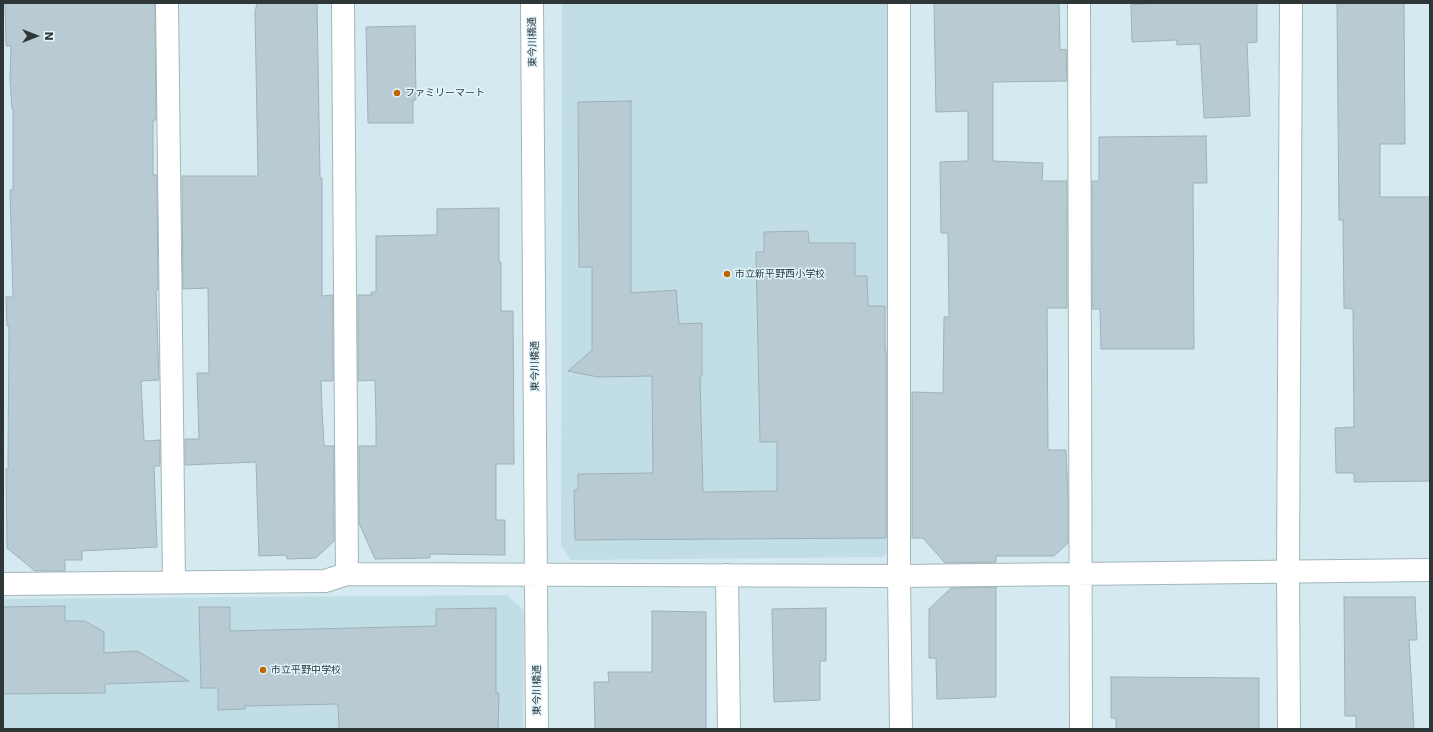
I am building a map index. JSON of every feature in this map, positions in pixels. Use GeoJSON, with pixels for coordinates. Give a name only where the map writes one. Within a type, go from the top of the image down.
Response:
{"type":"FeatureCollection","features":[{"type":"Feature","properties":{"kind":"street"},"geometry":{"type":"LineString","coordinates":[[166,3],[174,582]]}},
{"type":"Feature","properties":{"kind":"street"},"geometry":{"type":"LineString","coordinates":[[343,3],[347,574]]}},
{"type":"Feature","properties":{"kind":"street","name":"東今川橋通"},"geometry":{"type":"LineString","coordinates":[[532,3],[537,729]]}},
{"type":"Feature","properties":{"kind":"street"},"geometry":{"type":"LineString","coordinates":[[899,3],[899,576],[901,729]]}},
{"type":"Feature","properties":{"kind":"street"},"geometry":{"type":"LineString","coordinates":[[1079,3],[1081,729]]}},
{"type":"Feature","properties":{"kind":"street"},"geometry":{"type":"LineString","coordinates":[[1289,729],[1288,571],[1291,3]]}},
{"type":"Feature","properties":{"kind":"street"},"geometry":{"type":"LineString","coordinates":[[3,584],[326,581],[347,574],[899,576],[1430,570]]}},
{"type":"Feature","properties":{"kind":"street"},"geometry":{"type":"LineString","coordinates":[[727,575],[729,729]]}},
{"type":"Feature","properties":{"kind":"shaded area","name":"市立新平野西小学校"},"geometry":{"type":"Polygon","coordinates":[[[562,3],[890,3],[896,546],[882,557],[571,560],[561,545],[562,3]]]}},
{"type":"Feature","properties":{"kind":"shaded area","name":"市立平野中学校"},"geometry":{"type":"Polygon","coordinates":[[[507,595],[524,611],[523,729],[3,729],[3,599],[507,595]]]}},
{"type":"Feature","properties":{"kind":"building"},"geometry":{"type":"Polygon","coordinates":[[[5,3],[155,3],[156,120],[153,120],[153,175],[157,175],[158,290],[156,290],[159,380],[141,381],[144,441],[160,440],[160,466],[154,466],[157,547],[82,551],[82,560],[65,560],[65,571],[35,571],[7,548],[6,469],[8,469],[9,326],[7,326],[6,297],[13,297],[10,190],[13,190],[13,109],[10,80],[11,46],[6,46],[5,3]]]}},
{"type":"Feature","properties":{"kind":"building"},"geometry":{"type":"Polygon","coordinates":[[[257,3],[317,3],[320,178],[322,178],[322,296],[333,295],[333,381],[321,381],[324,446],[334,446],[334,541],[316,558],[287,559],[286,555],[259,556],[256,462],[185,465],[185,439],[199,439],[197,373],[209,373],[208,288],[183,289],[182,176],[258,176],[255,12],[257,3]]]}},
{"type":"Feature","properties":{"kind":"building"},"geometry":{"type":"Polygon","coordinates":[[[934,3],[1059,3],[1060,50],[1066,49],[1067,81],[993,82],[993,161],[1043,163],[1042,181],[1067,181],[1067,308],[1047,308],[1048,450],[1066,450],[1068,496],[1068,543],[1054,556],[996,556],[996,562],[945,563],[923,538],[912,538],[912,392],[943,393],[944,317],[949,317],[948,233],[941,233],[940,162],[968,161],[968,111],[936,112],[934,3]]]}},
{"type":"Feature","properties":{"kind":"building"},"geometry":{"type":"Polygon","coordinates":[[[1153,3],[1257,3],[1257,42],[1247,43],[1250,116],[1204,118],[1200,44],[1177,45],[1177,40],[1132,42],[1131,5],[1153,3]]]}},
{"type":"Feature","properties":{"kind":"building"},"geometry":{"type":"Polygon","coordinates":[[[1337,3],[1404,3],[1405,144],[1380,144],[1380,197],[1430,197],[1430,481],[1354,482],[1354,473],[1336,473],[1335,428],[1354,427],[1353,309],[1344,308],[1343,220],[1339,220],[1337,3]]]}},
{"type":"Feature","properties":{"kind":"building"},"geometry":{"type":"Polygon","coordinates":[[[415,26],[416,100],[413,100],[413,123],[368,123],[366,27],[415,26]]]}},
{"type":"Feature","properties":{"kind":"building"},"geometry":{"type":"Polygon","coordinates":[[[631,101],[631,293],[676,290],[679,324],[702,323],[702,376],[700,377],[703,492],[777,491],[777,442],[760,442],[756,252],[764,252],[764,232],[808,231],[809,243],[855,243],[855,276],[867,276],[868,306],[885,306],[886,538],[575,540],[574,490],[578,490],[578,474],[653,473],[652,376],[598,377],[568,371],[592,350],[592,267],[579,267],[578,102],[631,101]]]}},
{"type":"Feature","properties":{"kind":"building"},"geometry":{"type":"Polygon","coordinates":[[[1206,136],[1207,183],[1193,183],[1194,349],[1101,349],[1100,309],[1092,309],[1092,181],[1099,181],[1099,137],[1206,136]]]}},
{"type":"Feature","properties":{"kind":"building"},"geometry":{"type":"Polygon","coordinates":[[[499,208],[501,311],[513,311],[514,464],[496,464],[496,520],[505,520],[505,555],[430,554],[430,558],[375,559],[359,523],[359,446],[376,446],[376,420],[375,380],[358,381],[358,295],[372,295],[371,292],[376,292],[376,236],[437,235],[437,209],[499,208]]]}},
{"type":"Feature","properties":{"kind":"building"},"geometry":{"type":"Polygon","coordinates":[[[996,587],[996,697],[937,699],[936,658],[929,658],[929,609],[951,588],[996,587]]]}},
{"type":"Feature","properties":{"kind":"building"},"geometry":{"type":"Polygon","coordinates":[[[1344,597],[1415,597],[1417,640],[1409,640],[1414,729],[1356,729],[1356,716],[1345,716],[1344,597]]]}},
{"type":"Feature","properties":{"kind":"building"},"geometry":{"type":"Polygon","coordinates":[[[65,606],[65,621],[85,621],[104,632],[104,653],[137,651],[189,681],[105,684],[105,693],[3,694],[3,607],[65,606]]]}},
{"type":"Feature","properties":{"kind":"building"},"geometry":{"type":"Polygon","coordinates":[[[199,607],[230,607],[230,631],[436,626],[436,609],[496,608],[496,693],[499,693],[498,729],[339,729],[338,704],[245,706],[245,709],[218,710],[218,688],[201,688],[199,607]]]}},
{"type":"Feature","properties":{"kind":"building"},"geometry":{"type":"Polygon","coordinates":[[[826,608],[826,661],[820,661],[820,700],[774,702],[772,609],[826,608]]]}},
{"type":"Feature","properties":{"kind":"building"},"geometry":{"type":"Polygon","coordinates":[[[652,611],[706,612],[706,729],[595,729],[594,682],[609,682],[608,672],[652,672],[652,611]]]}},
{"type":"Feature","properties":{"kind":"building"},"geometry":{"type":"Polygon","coordinates":[[[1111,677],[1259,678],[1259,729],[1116,729],[1116,718],[1111,718],[1111,677]]]}},
{"type":"Feature","properties":{"kind":"place","name":"ファミリーマート"},"geometry":{"type":"Point","coordinates":[397,93]}},
{"type":"Feature","properties":{"kind":"place","name":"市立新平野西小学校"},"geometry":{"type":"Point","coordinates":[727,274]}},
{"type":"Feature","properties":{"kind":"place","name":"市立平野中学校"},"geometry":{"type":"Point","coordinates":[263,670]}}]}
